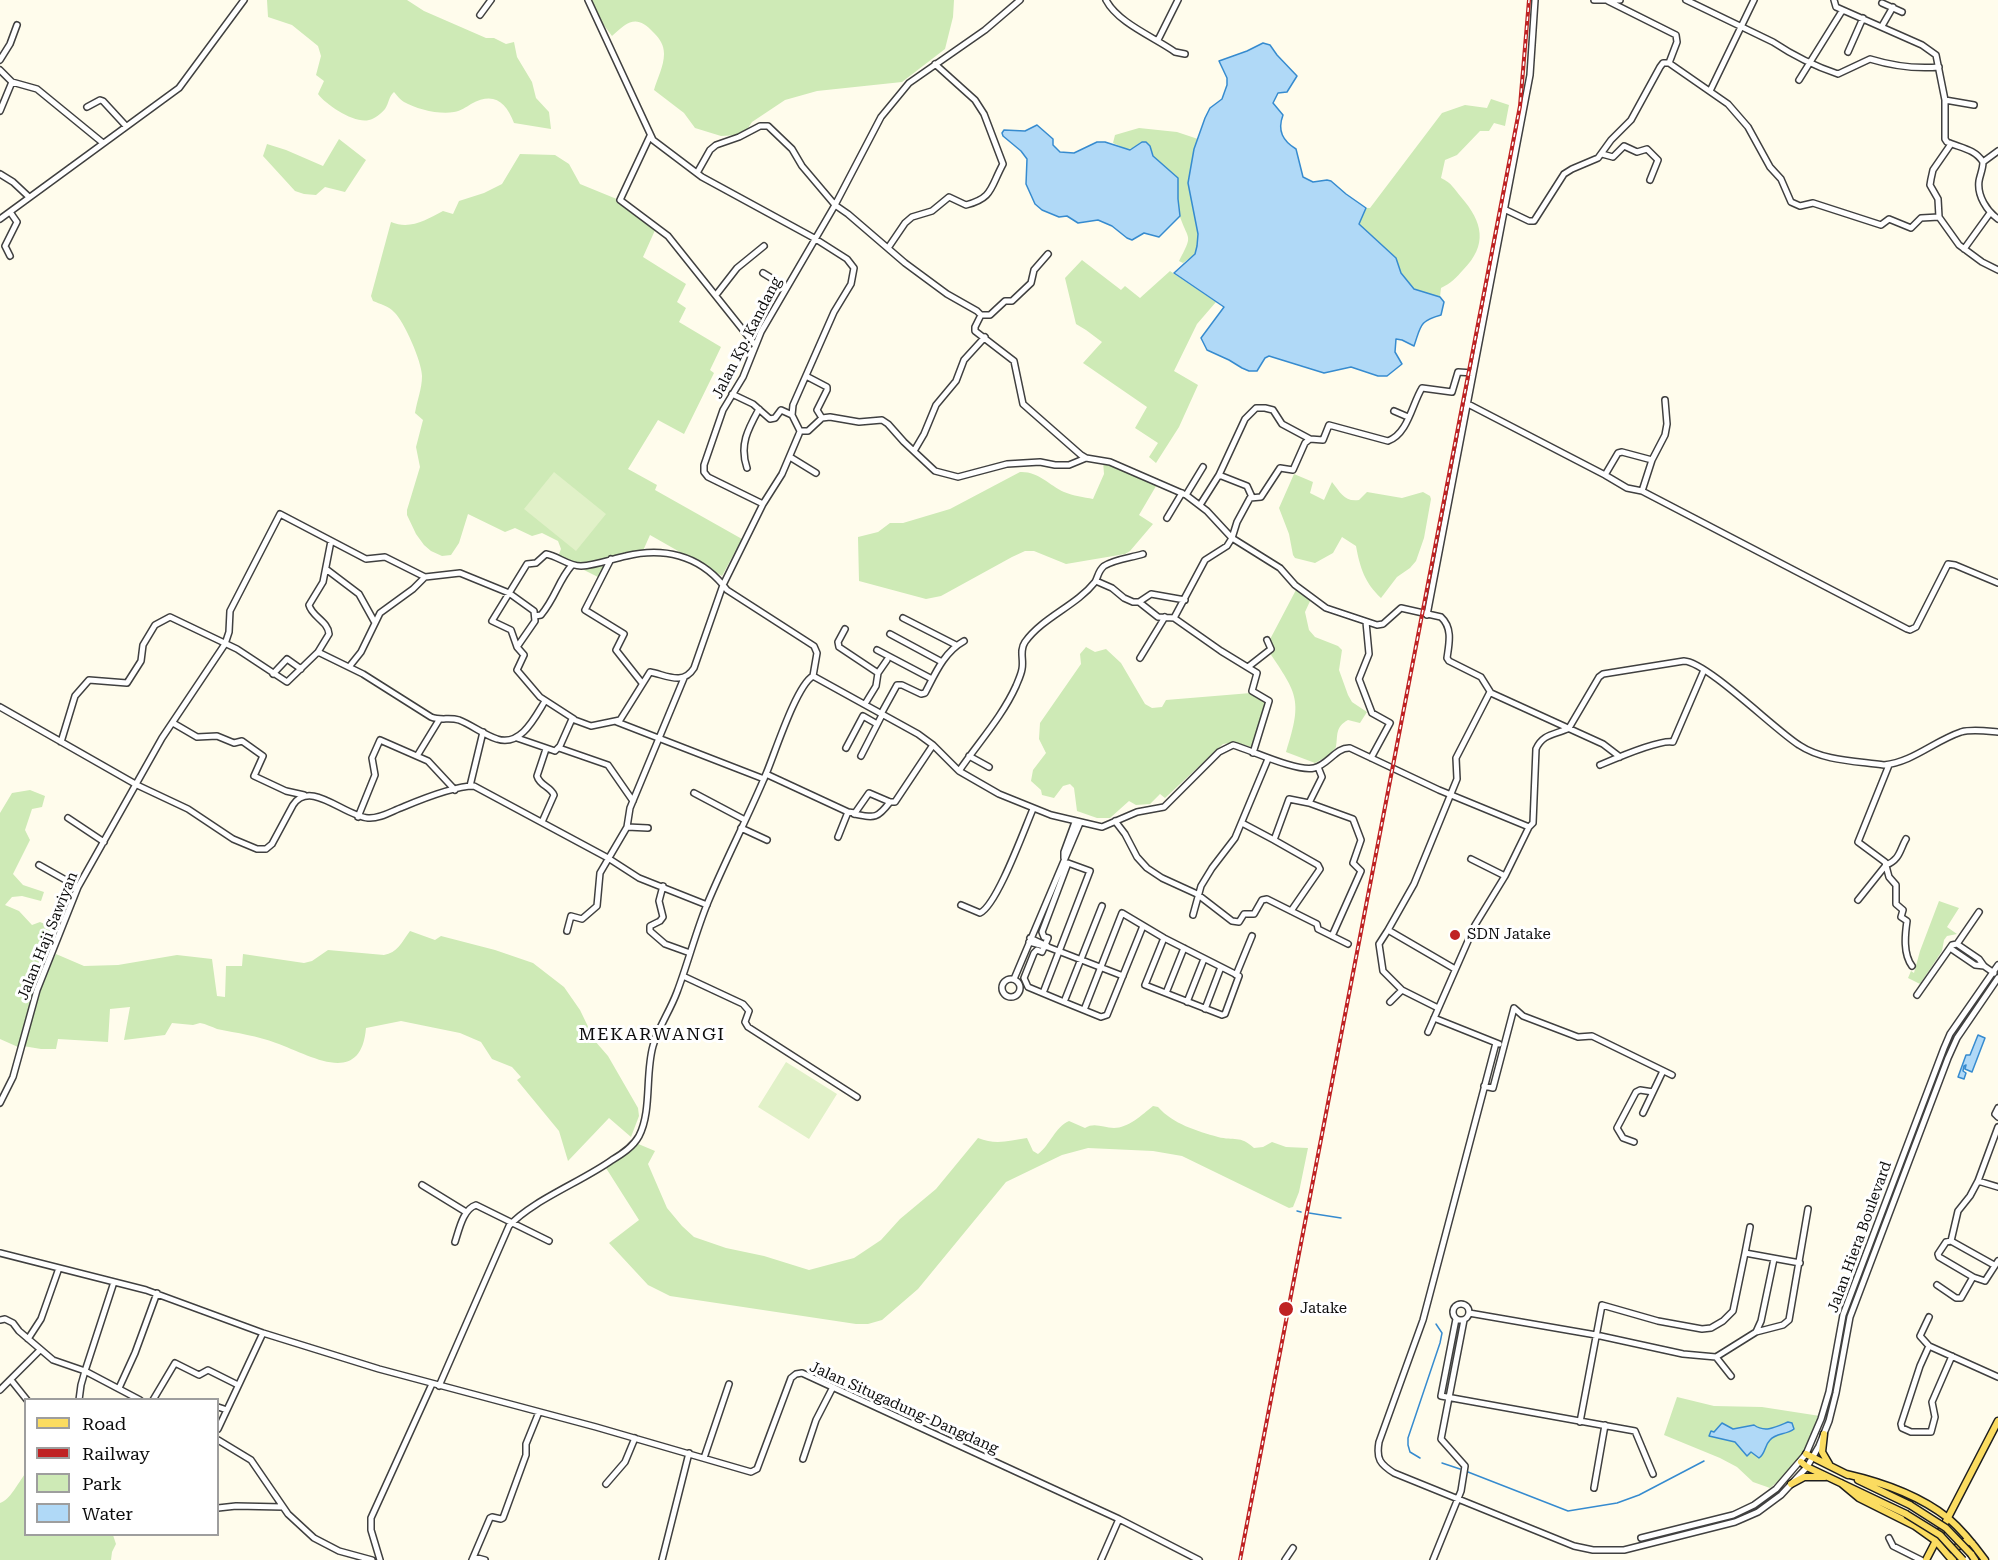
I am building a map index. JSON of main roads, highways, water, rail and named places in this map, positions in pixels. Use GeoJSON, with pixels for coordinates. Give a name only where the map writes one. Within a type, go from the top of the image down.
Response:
{"type":"FeatureCollection","features":[{"type":"Feature","properties":{"kind":"main road"},"geometry":{"type":"LineString","coordinates":[[1926,1560],[1998,1421]]}},
{"type":"Feature","properties":{"kind":"main road"},"geometry":{"type":"LineString","coordinates":[[1824,1434],[1822,1452],[1833,1468]]}},
{"type":"Feature","properties":{"kind":"main road"},"geometry":{"type":"LineString","coordinates":[[1806,1454],[1910,1505],[1946,1528],[1973,1557]]}},
{"type":"Feature","properties":{"kind":"main road"},"geometry":{"type":"LineString","coordinates":[[1801,1462],[1807,1467],[1906,1514],[1940,1535],[1963,1560]]}},
{"type":"Feature","properties":{"kind":"main road"},"geometry":{"type":"LineString","coordinates":[[1846,1474],[1871,1480],[1928,1505],[1948,1518],[1985,1560]]}},
{"type":"Feature","properties":{"kind":"main road"},"geometry":{"type":"LineString","coordinates":[[1791,1484],[1804,1477],[1828,1477]]}},
{"type":"Feature","properties":{"kind":"main road"},"geometry":{"type":"LineString","coordinates":[[1841,1483],[1859,1498],[1915,1526],[1936,1541],[1953,1560]]}},
{"type":"Feature","properties":{"kind":"main road"},"geometry":{"type":"LineString","coordinates":[[1915,1526],[1924,1526],[1930,1521],[1931,1512],[1928,1505]]}},
{"type":"Feature","properties":{"kind":"main road"},"geometry":{"type":"LineString","coordinates":[[1953,1560],[1953,1552],[1958,1545],[1966,1541],[1973,1544]]}},
{"type":"Feature","properties":{"kind":"water"},"geometry":{"type":"Polygon","coordinates":[[[1263,43],[1270,45],[1297,76],[1287,92],[1278,93],[1273,103],[1283,115],[1282,135],[1296,149],[1303,177],[1313,182],[1331,181],[1366,208],[1359,224],[1396,258],[1401,273],[1414,289],[1440,297],[1444,302],[1441,315],[1422,325],[1414,346],[1396,339],[1395,352],[1402,364],[1387,376],[1378,376],[1351,367],[1324,373],[1269,356],[1265,358],[1257,371],[1242,368],[1207,350],[1201,338],[1224,307],[1174,273],[1195,254],[1197,246],[1198,234],[1188,183],[1194,149],[1205,118],[1210,108],[1222,99],[1227,85],[1227,78],[1219,61],[1263,43]]]}},
{"type":"Feature","properties":{"kind":"water"},"geometry":{"type":"Polygon","coordinates":[[[1037,125],[1053,139],[1053,145],[1060,152],[1074,153],[1097,142],[1105,142],[1130,150],[1146,142],[1153,156],[1178,178],[1180,216],[1159,237],[1144,233],[1132,240],[1112,226],[1098,220],[1078,223],[1067,216],[1059,217],[1042,210],[1035,204],[1026,184],[1027,159],[1002,133],[1004,130],[1025,131],[1037,125]]]}},
{"type":"Feature","properties":{"kind":"water"},"geometry":{"type":"Polygon","coordinates":[[[1978,1035],[1985,1038],[1972,1072],[1965,1069],[1966,1065],[1963,1071],[1966,1073],[1964,1079],[1958,1077],[1966,1055],[1970,1055],[1978,1035]]]}},
{"type":"Feature","properties":{"kind":"water"},"geometry":{"type":"Polygon","coordinates":[[[1788,1422],[1792,1423],[1794,1429],[1772,1438],[1759,1458],[1751,1452],[1747,1456],[1735,1442],[1709,1436],[1711,1431],[1714,1432],[1722,1423],[1733,1429],[1754,1425],[1766,1429],[1788,1422]]]}},
{"type":"Feature","properties":{"kind":"waterway"},"geometry":{"type":"LineString","coordinates":[[1297,1211],[1301,1212]]}},
{"type":"Feature","properties":{"kind":"waterway"},"geometry":{"type":"LineString","coordinates":[[1309,1213],[1341,1218]]}},
{"type":"Feature","properties":{"kind":"waterway"},"geometry":{"type":"LineString","coordinates":[[1420,1458],[1410,1452],[1408,1438],[1440,1343],[1442,1333],[1436,1324]]}},
{"type":"Feature","properties":{"kind":"waterway"},"geometry":{"type":"LineString","coordinates":[[1468,1472],[1568,1511],[1617,1503],[1639,1495],[1704,1461]]}},
{"type":"Feature","properties":{"kind":"waterway"},"geometry":{"type":"LineString","coordinates":[[1442,1463],[1460,1469]]}},
{"type":"Feature","properties":{"kind":"railway"},"geometry":{"type":"LineString","coordinates":[[1240,1560],[1520,106],[1529,0]]}},
{"type":"Feature","properties":{"kind":"place","name":"SDN Jatake"},"geometry":{"type":"Point","coordinates":[1455,935]}},
{"type":"Feature","properties":{"kind":"place","name":"Jatake"},"geometry":{"type":"Point","coordinates":[1286,1309]}},
{"type":"Feature","properties":{"kind":"district","name":"MEKARWANGI"},"geometry":{"type":"Point","coordinates":[652,1035]}}]}
